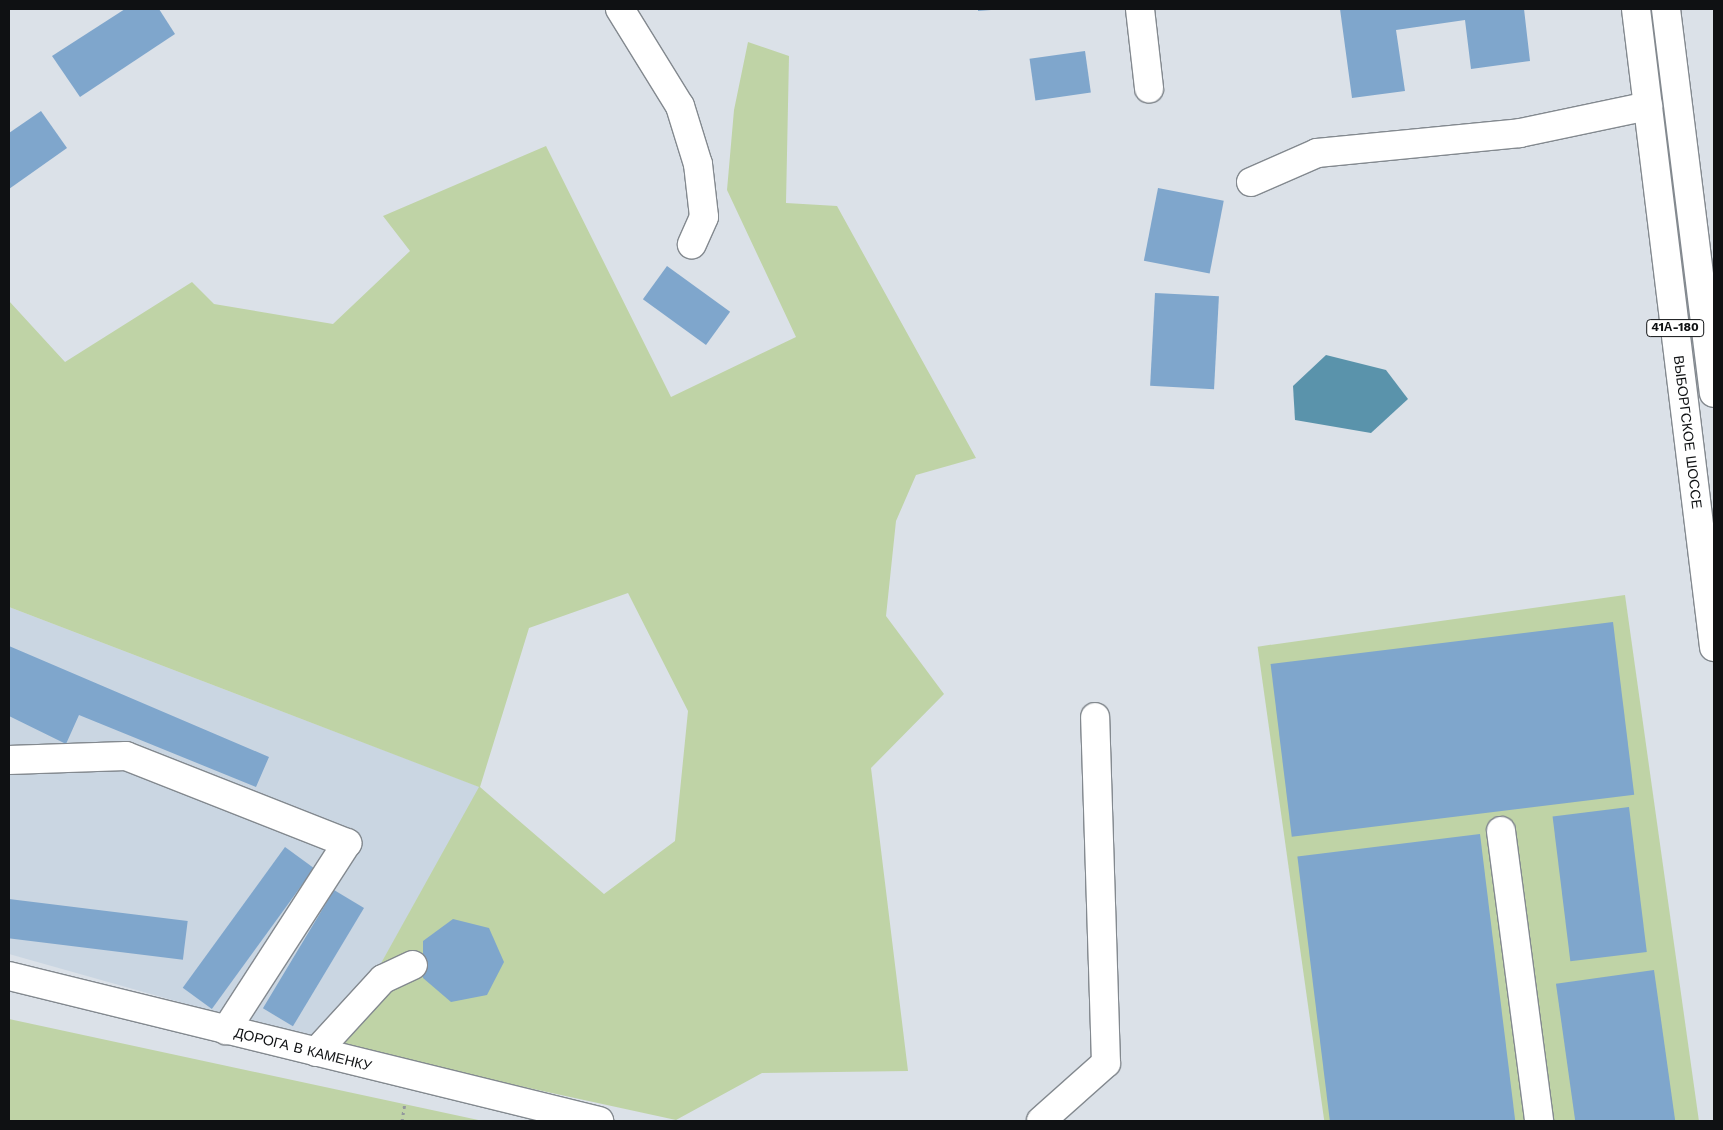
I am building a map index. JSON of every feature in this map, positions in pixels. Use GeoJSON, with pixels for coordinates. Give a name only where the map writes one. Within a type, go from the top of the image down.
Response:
{"type":"FeatureCollection","features":[{"type":"Feature","properties":{"kind":"main road"},"geometry":{"type":"LineString","coordinates":[[620,9],[680,106],[698,164],[704,217],[692,244]]}},
{"type":"Feature","properties":{"kind":"main road"},"geometry":{"type":"LineString","coordinates":[[1140,9],[1149,88]]}},
{"type":"Feature","properties":{"kind":"main road","name":"ВЫБОРГСКОЕ ШОССЕ"},"geometry":{"type":"LineString","coordinates":[[1636,9],[1714,648]]}},
{"type":"Feature","properties":{"kind":"main road","name":"41А-180"},"geometry":{"type":"LineString","coordinates":[[1666,9],[1714,393]]}},
{"type":"Feature","properties":{"kind":"main road"},"geometry":{"type":"LineString","coordinates":[[1251,182],[1317,153],[1520,133],[1648,106]]}},
{"type":"Feature","properties":{"kind":"main road"},"geometry":{"type":"LineString","coordinates":[[1041,1121],[1106,1063],[1095,718]]}},
{"type":"Feature","properties":{"kind":"main road"},"geometry":{"type":"LineString","coordinates":[[9,760],[126,756],[347,843],[226,1030]]}},
{"type":"Feature","properties":{"kind":"main road"},"geometry":{"type":"LineString","coordinates":[[1501,831],[1539,1121]]}},
{"type":"Feature","properties":{"kind":"main road"},"geometry":{"type":"LineString","coordinates":[[316,1052],[383,979],[413,966]]}},
{"type":"Feature","properties":{"kind":"main road","name":"ДОРОГА В КАМЕНКУ"},"geometry":{"type":"LineString","coordinates":[[9,976],[598,1121]]}},
{"type":"Feature","properties":{"kind":"shaded area"},"geometry":{"type":"Polygon","coordinates":[[[9,607],[480,787],[335,1046],[9,954],[9,607]]]}},
{"type":"Feature","properties":{"kind":"green space"},"geometry":{"type":"Polygon","coordinates":[[[748,42],[789,56],[786,203],[837,206],[976,458],[916,475],[896,521],[886,616],[944,694],[871,768],[908,1071],[762,1073],[676,1120],[335,1046],[479,787],[9,607],[9,301],[65,362],[192,282],[214,304],[333,324],[410,251],[383,216],[546,146],[671,397],[796,337],[727,190],[734,110],[748,42]],[[628,593],[529,628],[480,787],[604,894],[675,841],[688,711],[628,593]]]}},
{"type":"Feature","properties":{"kind":"green space"},"geometry":{"type":"Polygon","coordinates":[[[1625,595],[1699,1121],[1324,1121],[1258,647],[1625,595]]]}},
{"type":"Feature","properties":{"kind":"green space"},"geometry":{"type":"Polygon","coordinates":[[[9,1019],[483,1121],[9,1121],[9,1019]]]}},
{"type":"Feature","properties":{"kind":"water"},"geometry":{"type":"Polygon","coordinates":[[[1326,355],[1386,370],[1408,399],[1371,433],[1295,420],[1293,386],[1326,355]]]}},
{"type":"Feature","properties":{"kind":"building"},"geometry":{"type":"Polygon","coordinates":[[[125,9],[159,9],[175,34],[80,97],[52,56],[125,9]]]}},
{"type":"Feature","properties":{"kind":"building"},"geometry":{"type":"Polygon","coordinates":[[[978,9],[991,9],[991,10],[978,11],[978,9]]]}},
{"type":"Feature","properties":{"kind":"building"},"geometry":{"type":"Polygon","coordinates":[[[1340,9],[1524,9],[1530,61],[1471,69],[1465,20],[1396,30],[1405,91],[1352,98],[1340,9]]]}},
{"type":"Feature","properties":{"kind":"building"},"geometry":{"type":"Polygon","coordinates":[[[1085,51],[1091,93],[1035,100],[1030,59],[1085,51]]]}},
{"type":"Feature","properties":{"kind":"building"},"geometry":{"type":"Polygon","coordinates":[[[41,111],[67,148],[9,189],[9,133],[41,111]]]}},
{"type":"Feature","properties":{"kind":"building"},"geometry":{"type":"Polygon","coordinates":[[[1158,188],[1224,201],[1210,273],[1144,261],[1158,188]]]}},
{"type":"Feature","properties":{"kind":"building"},"geometry":{"type":"Polygon","coordinates":[[[667,266],[730,312],[706,345],[643,299],[667,266]]]}},
{"type":"Feature","properties":{"kind":"building"},"geometry":{"type":"Polygon","coordinates":[[[1155,293],[1219,296],[1214,389],[1150,386],[1155,293]]]}},
{"type":"Feature","properties":{"kind":"building"},"geometry":{"type":"Polygon","coordinates":[[[1613,622],[1634,795],[1292,837],[1271,664],[1613,622]]]}},
{"type":"Feature","properties":{"kind":"building"},"geometry":{"type":"Polygon","coordinates":[[[9,646],[269,757],[256,787],[79,715],[66,744],[9,716],[9,646]]]}},
{"type":"Feature","properties":{"kind":"building"},"geometry":{"type":"Polygon","coordinates":[[[1629,807],[1647,952],[1570,961],[1553,816],[1629,807]]]}},
{"type":"Feature","properties":{"kind":"building"},"geometry":{"type":"Polygon","coordinates":[[[1480,834],[1515,1121],[1330,1121],[1297,856],[1480,834]]]}},
{"type":"Feature","properties":{"kind":"building"},"geometry":{"type":"Polygon","coordinates":[[[285,847],[314,868],[212,1009],[183,988],[285,847]]]}},
{"type":"Feature","properties":{"kind":"building"},"geometry":{"type":"Polygon","coordinates":[[[334,890],[364,908],[293,1026],[263,1008],[334,890]]]}},
{"type":"Feature","properties":{"kind":"building"},"geometry":{"type":"Polygon","coordinates":[[[9,899],[188,921],[183,960],[9,938],[9,899]]]}},
{"type":"Feature","properties":{"kind":"building"},"geometry":{"type":"Polygon","coordinates":[[[453,919],[489,928],[504,962],[487,995],[451,1002],[423,978],[423,941],[453,919]]]}},
{"type":"Feature","properties":{"kind":"building"},"geometry":{"type":"Polygon","coordinates":[[[1654,970],[1675,1121],[1575,1121],[1556,984],[1654,970]]]}}]}
